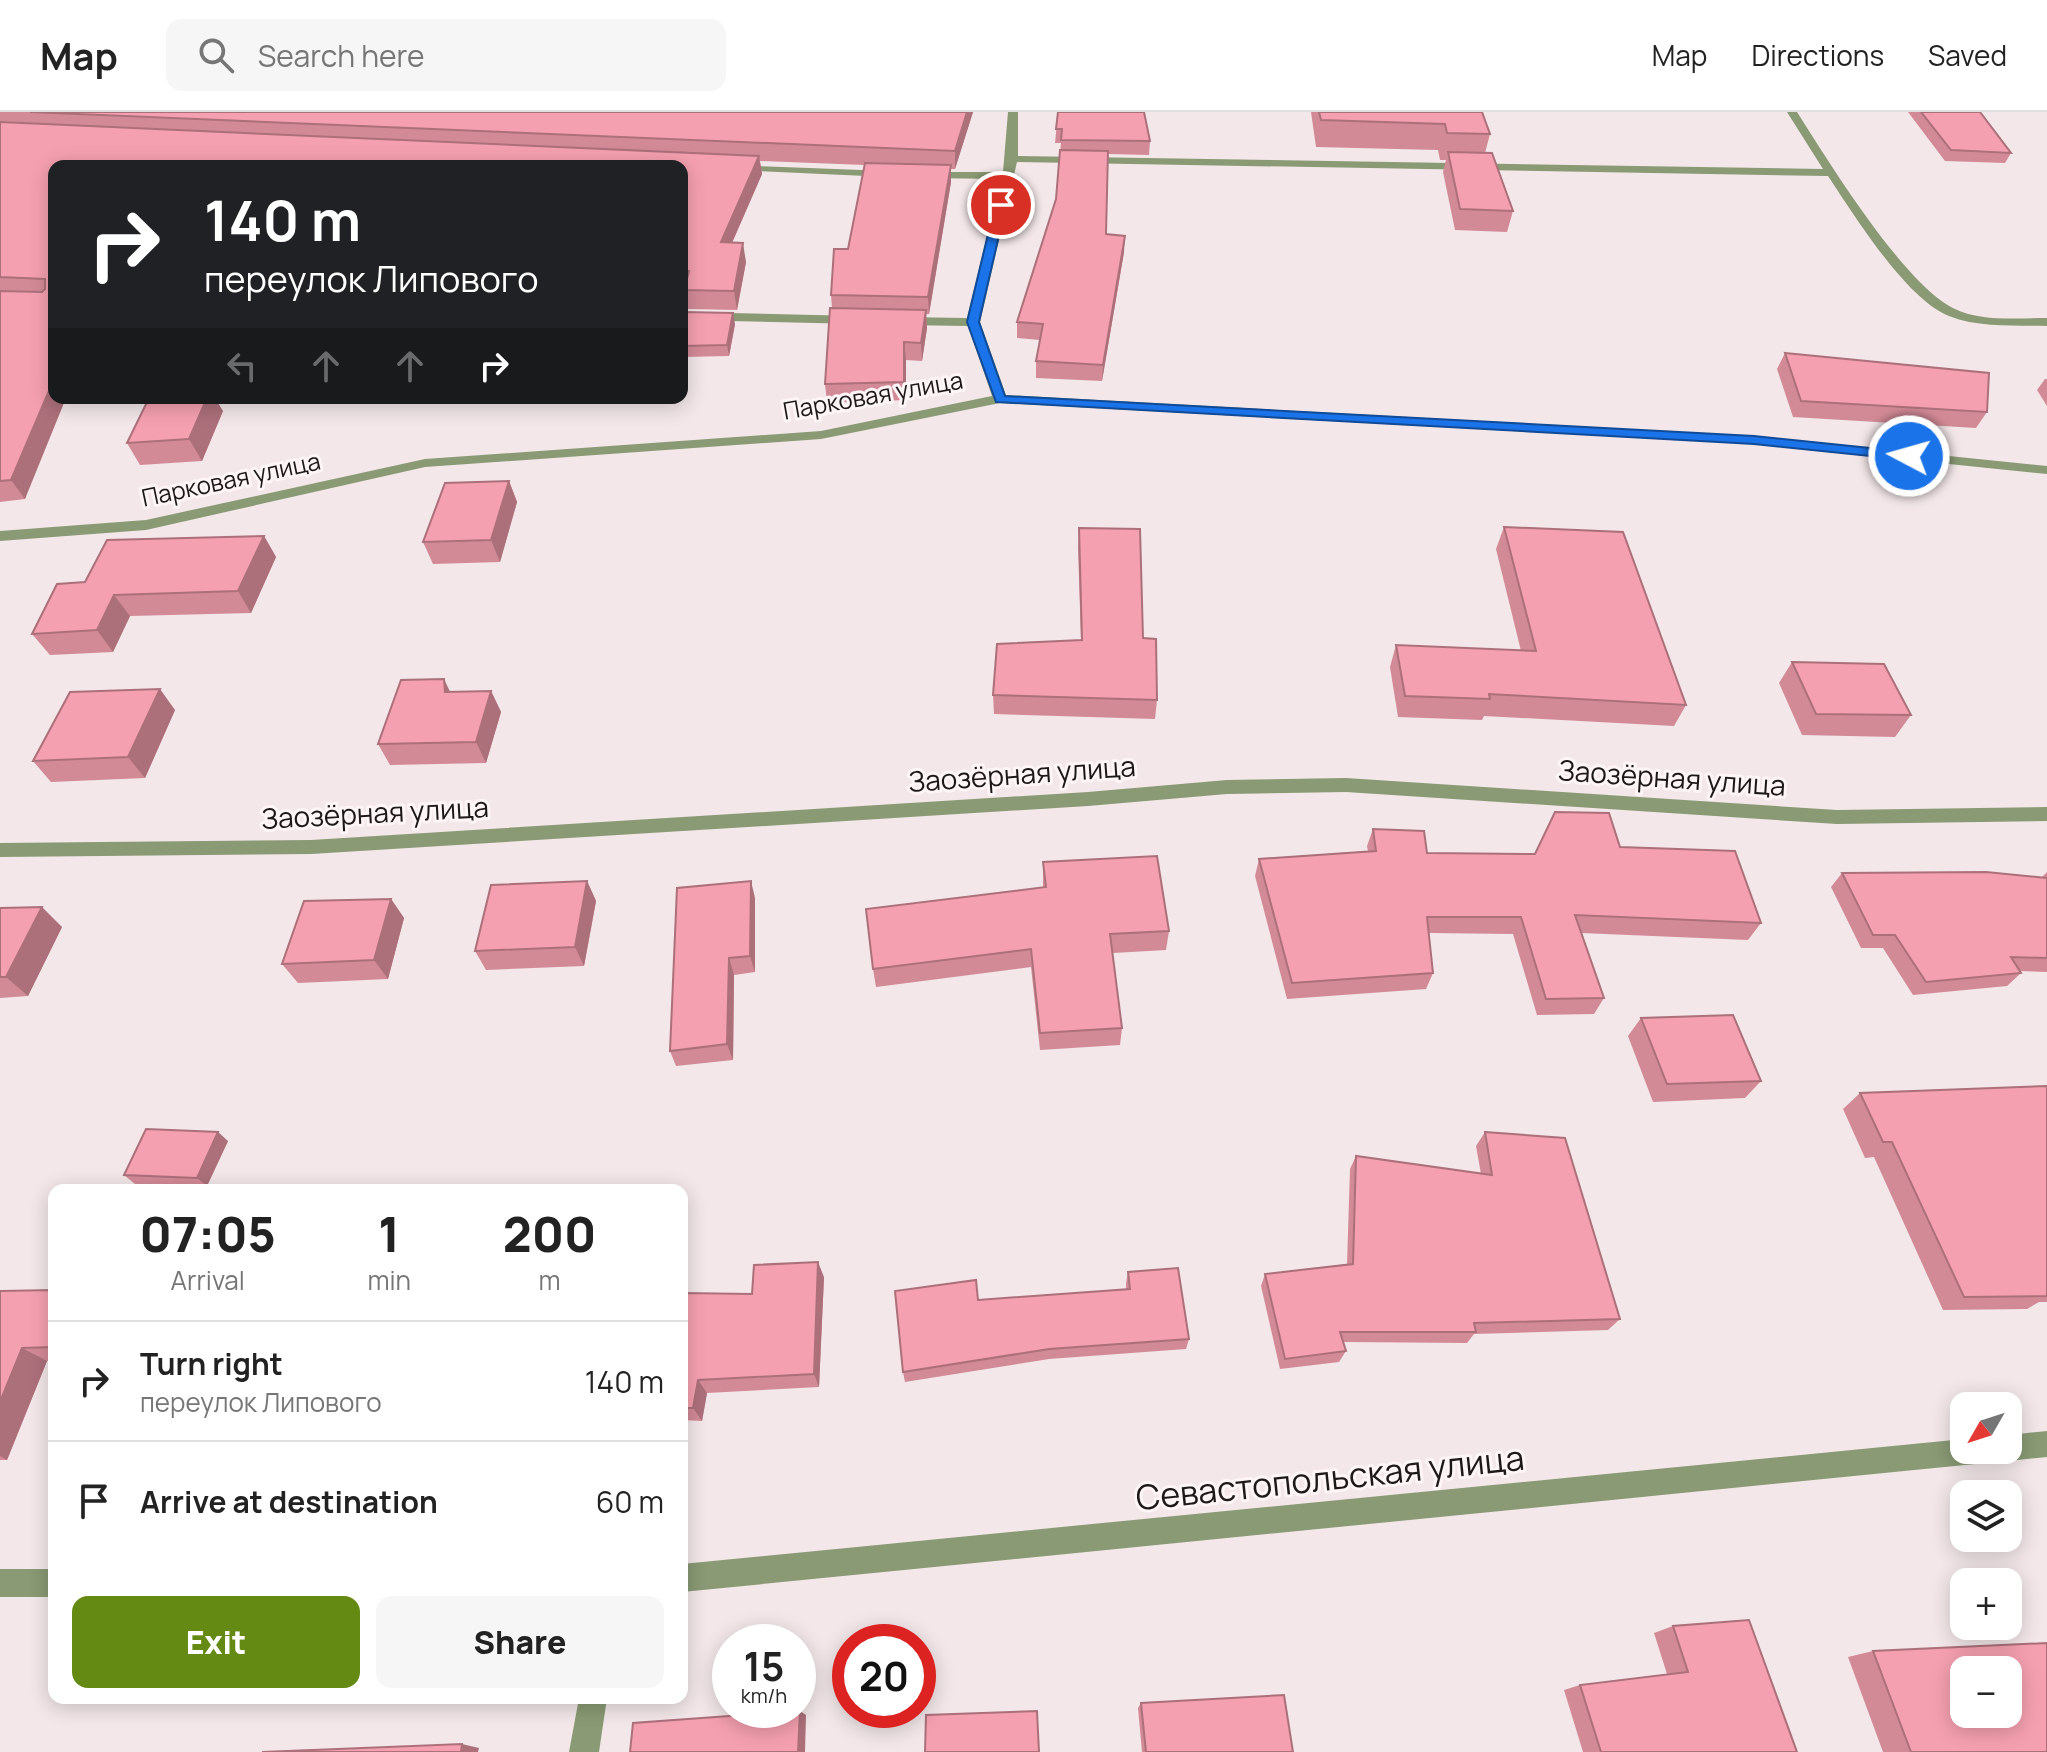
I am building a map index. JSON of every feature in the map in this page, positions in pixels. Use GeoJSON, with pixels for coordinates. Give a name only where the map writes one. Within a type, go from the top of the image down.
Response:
{"type":"FeatureCollection","features":[{"type":"Feature","properties":{"kind":"street"},"geometry":{"type":"LineString","coordinates":[[1000,399],[973,322],[1012,159],[1013,112]]}},
{"type":"Feature","properties":{"kind":"street"},"geometry":{"type":"LineString","coordinates":[[1792,112],[1831,173],[1925,297],[1949,312],[1982,320],[2047,322]]}},
{"type":"Feature","properties":{"kind":"street"},"geometry":{"type":"LineString","coordinates":[[1012,159],[1831,173]]}},
{"type":"Feature","properties":{"kind":"street"},"geometry":{"type":"LineString","coordinates":[[728,167],[1008,176]]}},
{"type":"Feature","properties":{"kind":"street"},"geometry":{"type":"LineString","coordinates":[[688,316],[865,320]]}},
{"type":"Feature","properties":{"kind":"street"},"geometry":{"type":"LineString","coordinates":[[881,320],[973,322]]}},
{"type":"Feature","properties":{"kind":"street","name":"Парковая улица"},"geometry":{"type":"LineString","coordinates":[[0,536],[146,525],[425,463],[824,434],[893,422],[964,403],[1000,399],[1754,440],[2047,470]]}},
{"type":"Feature","properties":{"kind":"street","name":"Заозёрная улица"},"geometry":{"type":"LineString","coordinates":[[0,850],[311,847],[1088,799],[1227,787],[1346,785],[1837,817],[2047,814]]}},
{"type":"Feature","properties":{"kind":"street"},"geometry":{"type":"LineString","coordinates":[[2022,1447],[2047,1444]]}},
{"type":"Feature","properties":{"kind":"street","name":"Севастопольская улица"},"geometry":{"type":"LineString","coordinates":[[688,1577],[1950,1453]]}},
{"type":"Feature","properties":{"kind":"street"},"geometry":{"type":"LineString","coordinates":[[0,1583],[48,1583]]}},
{"type":"Feature","properties":{"kind":"street"},"geometry":{"type":"LineString","coordinates":[[584,1752],[592,1704]]}},
{"type":"Feature","properties":{"kind":"building"},"geometry":{"type":"Polygon","coordinates":[[[30,112],[967,112],[955,151],[30,112]]]}},
{"type":"Feature","properties":{"kind":"building"},"geometry":{"type":"Polygon","coordinates":[[[1058,112],[1144,112],[1150,141],[1061,140],[1062,129],[1056,129],[1058,112]]]}},
{"type":"Feature","properties":{"kind":"building"},"geometry":{"type":"Polygon","coordinates":[[[1319,112],[1482,112],[1490,134],[1447,133],[1445,124],[1321,120],[1319,112]]]}},
{"type":"Feature","properties":{"kind":"building"},"geometry":{"type":"Polygon","coordinates":[[[1921,112],[1980,112],[2011,153],[1951,150],[1921,112]]]}},
{"type":"Feature","properties":{"kind":"building"},"geometry":{"type":"Polygon","coordinates":[[[0,122],[759,156],[721,242],[743,243],[734,291],[688,290],[688,160],[48,160],[48,393],[11,480],[0,481],[0,291],[42,292],[45,279],[0,277],[0,122]]]}},
{"type":"Feature","properties":{"kind":"building"},"geometry":{"type":"Polygon","coordinates":[[[1060,150],[1108,151],[1106,234],[1125,236],[1103,365],[1036,361],[1043,324],[1017,322],[1056,199],[1060,150]]]}},
{"type":"Feature","properties":{"kind":"building"},"geometry":{"type":"Polygon","coordinates":[[[1448,152],[1492,153],[1513,211],[1460,209],[1448,152]]]}},
{"type":"Feature","properties":{"kind":"building"},"geometry":{"type":"Polygon","coordinates":[[[865,163],[951,165],[928,297],[831,295],[834,249],[848,249],[865,163]]]}},
{"type":"Feature","properties":{"kind":"building"},"geometry":{"type":"Polygon","coordinates":[[[830,308],[926,310],[921,343],[904,342],[904,382],[825,384],[830,308]]]}},
{"type":"Feature","properties":{"kind":"building"},"geometry":{"type":"Polygon","coordinates":[[[688,312],[733,313],[727,345],[688,346],[688,312]]]}},
{"type":"Feature","properties":{"kind":"building"},"geometry":{"type":"Polygon","coordinates":[[[1785,353],[1989,373],[1987,412],[1801,401],[1785,353]]]}},
{"type":"Feature","properties":{"kind":"building"},"geometry":{"type":"Polygon","coordinates":[[[146,404],[204,404],[189,439],[127,443],[146,404]]]}},
{"type":"Feature","properties":{"kind":"building"},"geometry":{"type":"Polygon","coordinates":[[[509,481],[491,540],[423,542],[445,483],[509,481]]]}},
{"type":"Feature","properties":{"kind":"building"},"geometry":{"type":"Polygon","coordinates":[[[1504,527],[1623,532],[1686,705],[1489,694],[1490,699],[1405,696],[1396,645],[1536,651],[1504,527]]]}},
{"type":"Feature","properties":{"kind":"building"},"geometry":{"type":"Polygon","coordinates":[[[1079,528],[1140,529],[1143,638],[1156,639],[1157,700],[993,695],[997,644],[1082,640],[1079,528]]]}},
{"type":"Feature","properties":{"kind":"building"},"geometry":{"type":"Polygon","coordinates":[[[264,536],[238,591],[114,595],[97,630],[32,634],[57,584],[85,582],[107,540],[264,536]]]}},
{"type":"Feature","properties":{"kind":"building"},"geometry":{"type":"Polygon","coordinates":[[[1792,662],[1884,664],[1911,715],[1816,714],[1792,662]]]}},
{"type":"Feature","properties":{"kind":"building"},"geometry":{"type":"Polygon","coordinates":[[[444,679],[445,692],[491,691],[476,742],[378,744],[401,680],[444,679]]]}},
{"type":"Feature","properties":{"kind":"building"},"geometry":{"type":"Polygon","coordinates":[[[160,689],[128,757],[33,761],[70,692],[160,689]]]}},
{"type":"Feature","properties":{"kind":"building"},"geometry":{"type":"Polygon","coordinates":[[[1555,812],[1609,813],[1620,847],[1735,851],[1761,923],[1575,915],[1604,998],[1546,999],[1521,917],[1427,917],[1433,973],[1292,983],[1259,859],[1376,851],[1373,829],[1424,831],[1427,853],[1535,854],[1555,812]]]}},
{"type":"Feature","properties":{"kind":"building"},"geometry":{"type":"Polygon","coordinates":[[[1157,856],[1169,931],[1110,934],[1122,1028],[1040,1033],[1031,949],[873,969],[866,909],[1046,887],[1043,862],[1157,856]]]}},
{"type":"Feature","properties":{"kind":"building"},"geometry":{"type":"Polygon","coordinates":[[[1986,872],[2047,878],[2047,958],[2011,957],[2021,973],[1926,982],[1895,935],[1873,935],[1842,873],[1986,872]]]}},
{"type":"Feature","properties":{"kind":"building"},"geometry":{"type":"Polygon","coordinates":[[[587,881],[575,947],[475,951],[491,885],[587,881]]]}},
{"type":"Feature","properties":{"kind":"building"},"geometry":{"type":"Polygon","coordinates":[[[751,881],[750,956],[729,958],[727,1044],[670,1051],[677,888],[751,881]]]}},
{"type":"Feature","properties":{"kind":"building"},"geometry":{"type":"Polygon","coordinates":[[[391,899],[374,960],[282,964],[304,901],[391,899]]]}},
{"type":"Feature","properties":{"kind":"building"},"geometry":{"type":"Polygon","coordinates":[[[42,907],[6,977],[0,977],[0,908],[42,907]]]}},
{"type":"Feature","properties":{"kind":"building"},"geometry":{"type":"Polygon","coordinates":[[[1733,1015],[1761,1081],[1667,1084],[1641,1018],[1733,1015]]]}},
{"type":"Feature","properties":{"kind":"building"},"geometry":{"type":"Polygon","coordinates":[[[2047,1086],[2047,1296],[1964,1297],[1892,1142],[1883,1142],[1860,1093],[2047,1086]]]}},
{"type":"Feature","properties":{"kind":"building"},"geometry":{"type":"Polygon","coordinates":[[[146,1129],[218,1132],[197,1178],[124,1175],[146,1129]]]}},
{"type":"Feature","properties":{"kind":"building"},"geometry":{"type":"Polygon","coordinates":[[[1485,1132],[1565,1138],[1620,1319],[1474,1323],[1476,1332],[1340,1332],[1346,1351],[1285,1359],[1265,1274],[1353,1264],[1356,1156],[1492,1175],[1485,1132]]]}},
{"type":"Feature","properties":{"kind":"building"},"geometry":{"type":"Polygon","coordinates":[[[818,1262],[814,1374],[698,1380],[693,1408],[688,1408],[688,1293],[752,1294],[754,1265],[818,1262]]]}},
{"type":"Feature","properties":{"kind":"building"},"geometry":{"type":"Polygon","coordinates":[[[1178,1268],[1189,1339],[1049,1349],[903,1372],[895,1291],[976,1280],[978,1300],[1130,1289],[1128,1272],[1178,1268]]]}},
{"type":"Feature","properties":{"kind":"building"},"geometry":{"type":"Polygon","coordinates":[[[48,1290],[48,1347],[22,1348],[0,1402],[0,1291],[48,1290]]]}},
{"type":"Feature","properties":{"kind":"building"},"geometry":{"type":"Polygon","coordinates":[[[1749,1620],[1797,1752],[1601,1752],[1580,1685],[1688,1672],[1673,1626],[1749,1620]]]}},
{"type":"Feature","properties":{"kind":"building"},"geometry":{"type":"Polygon","coordinates":[[[2047,1643],[2047,1752],[1911,1752],[1873,1651],[2047,1643]]]}},
{"type":"Feature","properties":{"kind":"building"},"geometry":{"type":"Polygon","coordinates":[[[1284,1695],[1293,1752],[1146,1752],[1141,1703],[1284,1695]]]}},
{"type":"Feature","properties":{"kind":"building"},"geometry":{"type":"Polygon","coordinates":[[[1037,1711],[1039,1752],[925,1752],[926,1728],[936,1728],[936,1715],[1037,1711]]]}},
{"type":"Feature","properties":{"kind":"building"},"geometry":{"type":"Polygon","coordinates":[[[712,1717],[712,1728],[799,1728],[798,1752],[630,1752],[633,1723],[712,1717]]]}},
{"type":"Feature","properties":{"kind":"building"},"geometry":{"type":"Polygon","coordinates":[[[462,1744],[461,1752],[262,1752],[462,1744]]]}},
{"type":"Feature","properties":{"kind":"route"},"geometry":{"type":"LineString","coordinates":[[1001,205],[973,322],[1000,399],[1754,440],[1909,456]]}}]}
